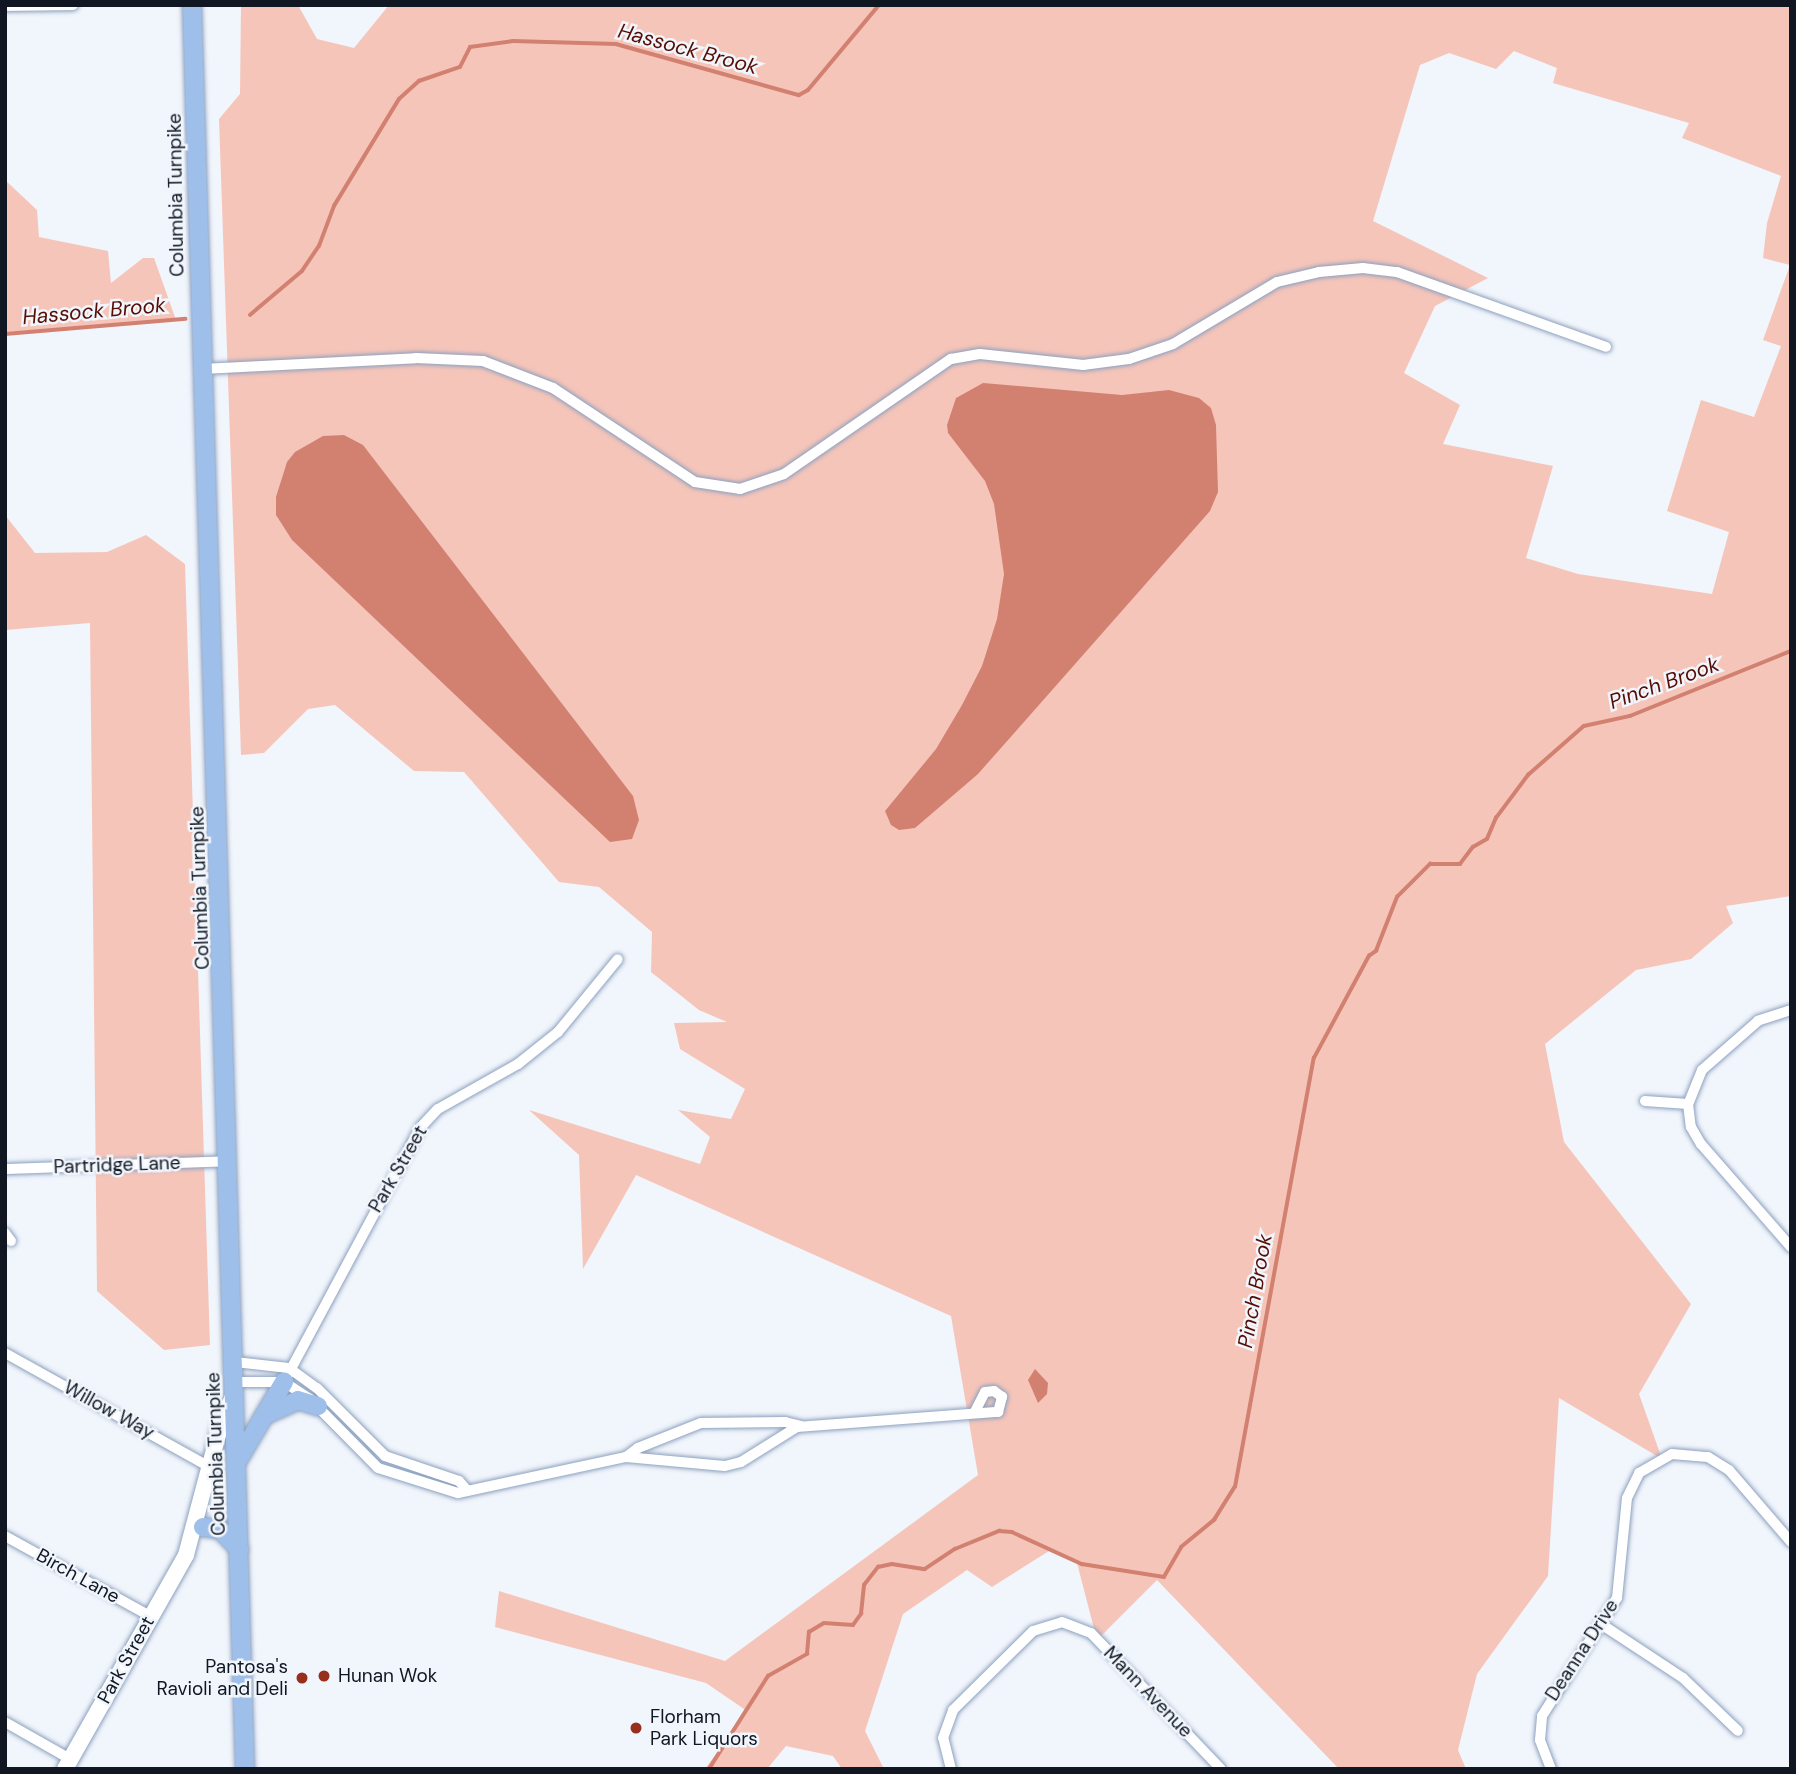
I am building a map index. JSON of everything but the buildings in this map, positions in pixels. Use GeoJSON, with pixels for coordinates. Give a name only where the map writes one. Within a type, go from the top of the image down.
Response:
{"type":"FeatureCollection","features":[{"type":"Feature","properties":{"kind":"main road","name":"Columbia Turnpike"},"geometry":{"type":"LineString","coordinates":[[192,5],[230,1161],[245,1769]]}},
{"type":"Feature","properties":{"kind":"main road"},"geometry":{"type":"LineString","coordinates":[[238,1460],[286,1375]]}},
{"type":"Feature","properties":{"kind":"main road","name":"Park Street"},"geometry":{"type":"LineString","coordinates":[[68,1764],[191,1544],[220,1427],[235,1387]]}},
{"type":"Feature","properties":{"kind":"main road"},"geometry":{"type":"LineString","coordinates":[[262,1416],[298,1400],[318,1406]]}},
{"type":"Feature","properties":{"kind":"main road"},"geometry":{"type":"LineString","coordinates":[[191,1544],[203,1527],[218,1480],[212,1468]]}},
{"type":"Feature","properties":{"kind":"main road"},"geometry":{"type":"LineString","coordinates":[[203,1527],[220,1529],[239,1549]]}},
{"type":"Feature","properties":{"kind":"street"},"geometry":{"type":"LineString","coordinates":[[5,6],[73,5]]}},
{"type":"Feature","properties":{"kind":"street"},"geometry":{"type":"LineString","coordinates":[[202,369],[416,358],[483,361],[553,388],[695,482],[740,489],[784,474],[951,359],[980,354],[1083,365],[1129,359],[1192,333],[1255,293],[1309,274],[1363,268],[1397,272],[1606,347]]}},
{"type":"Feature","properties":{"kind":"street","name":"Park Street"},"geometry":{"type":"LineString","coordinates":[[286,1375],[429,1117],[532,1054],[580,1009],[618,959]]}},
{"type":"Feature","properties":{"kind":"street"},"geometry":{"type":"LineString","coordinates":[[1791,1010],[1758,1021],[1702,1070],[1688,1104],[1691,1127],[1701,1144],[1791,1247]]}},
{"type":"Feature","properties":{"kind":"street"},"geometry":{"type":"LineString","coordinates":[[1645,1101],[1688,1104]]}},
{"type":"Feature","properties":{"kind":"street","name":"Partridge Lane"},"geometry":{"type":"LineString","coordinates":[[5,1169],[230,1161]]}},
{"type":"Feature","properties":{"kind":"street","name":"Willow Way"},"geometry":{"type":"LineString","coordinates":[[5,1353],[212,1468]]}},
{"type":"Feature","properties":{"kind":"street"},"geometry":{"type":"LineString","coordinates":[[234,1362],[286,1375],[317,1388],[385,1456],[459,1481],[466,1489]]}},
{"type":"Feature","properties":{"kind":"street"},"geometry":{"type":"LineString","coordinates":[[235,1387],[286,1375]]}},
{"type":"Feature","properties":{"kind":"street"},"geometry":{"type":"LineString","coordinates":[[286,1375],[378,1468],[447,1492],[626,1457],[725,1466],[741,1462],[802,1426]]}},
{"type":"Feature","properties":{"kind":"street"},"geometry":{"type":"LineString","coordinates":[[626,1457],[638,1448],[701,1423],[785,1422],[802,1426],[896,1423],[975,1412]]}},
{"type":"Feature","properties":{"kind":"street","name":"Deanna Drive"},"geometry":{"type":"LineString","coordinates":[[1551,1769],[1540,1740],[1542,1716],[1601,1624],[1620,1587],[1629,1492],[1639,1473],[1658,1459],[1684,1453],[1719,1462],[1791,1542]]}},
{"type":"Feature","properties":{"kind":"street","name":"Birch Lane"},"geometry":{"type":"LineString","coordinates":[[5,1536],[150,1616]]}},
{"type":"Feature","properties":{"kind":"street","name":"Mann Avenue"},"geometry":{"type":"LineString","coordinates":[[951,1769],[943,1738],[953,1710],[1032,1631],[1052,1622],[1070,1623],[1091,1633],[1221,1769]]}},
{"type":"Feature","properties":{"kind":"street"},"geometry":{"type":"LineString","coordinates":[[1601,1624],[1683,1678],[1738,1731]]}},
{"type":"Feature","properties":{"kind":"street"},"geometry":{"type":"LineString","coordinates":[[5,1723],[68,1764]]}},
{"type":"Feature","properties":{"kind":"shaded area"},"geometry":{"type":"Polygon","coordinates":[[[241,5],[298,5],[317,39],[354,48],[389,5],[1791,5],[1791,896],[1726,906],[1733,923],[1691,959],[1636,970],[1545,1044],[1564,1142],[1691,1304],[1639,1394],[1662,1459],[1559,1398],[1548,1576],[1477,1674],[1458,1750],[1466,1769],[1339,1769],[1157,1580],[1097,1640],[1077,1563],[1049,1551],[992,1587],[967,1570],[903,1614],[865,1731],[884,1769],[842,1769],[833,1756],[786,1746],[767,1769],[705,1769],[747,1711],[706,1683],[495,1627],[499,1591],[725,1661],[978,1475],[951,1316],[636,1175],[583,1269],[579,1155],[529,1110],[700,1164],[710,1137],[678,1110],[731,1119],[745,1089],[680,1049],[674,1023],[727,1022],[699,1010],[651,972],[652,932],[599,887],[559,882],[464,772],[414,771],[335,705],[308,709],[264,753],[241,755],[219,119],[240,94],[241,5]],[[1514,51],[1496,69],[1449,53],[1420,65],[1373,221],[1488,278],[1435,306],[1404,373],[1460,405],[1443,444],[1553,466],[1526,558],[1578,574],[1712,594],[1729,532],[1667,511],[1701,400],[1754,417],[1781,346],[1763,340],[1790,265],[1763,258],[1767,223],[1781,176],[1682,138],[1689,123],[1553,83],[1557,68],[1514,51]]]}},
{"type":"Feature","properties":{"kind":"shaded area"},"geometry":{"type":"Polygon","coordinates":[[[5,180],[37,210],[39,237],[108,251],[111,283],[143,258],[154,258],[176,320],[5,332],[5,180]]]}},
{"type":"Feature","properties":{"kind":"shaded area"},"geometry":{"type":"Polygon","coordinates":[[[983,383],[1122,395],[1169,390],[1199,398],[1211,408],[1216,425],[1218,492],[1210,511],[978,774],[915,828],[899,830],[891,825],[885,811],[936,749],[962,705],[982,666],[997,619],[1004,574],[994,504],[985,481],[948,433],[947,425],[956,398],[983,383]]]}},
{"type":"Feature","properties":{"kind":"shaded area"},"geometry":{"type":"Polygon","coordinates":[[[344,435],[363,445],[633,796],[639,820],[632,839],[610,842],[292,540],[276,515],[276,497],[287,462],[295,452],[323,436],[344,435]]]}},
{"type":"Feature","properties":{"kind":"shaded area"},"geometry":{"type":"Polygon","coordinates":[[[5,515],[35,553],[107,552],[146,535],[185,564],[210,1345],[164,1350],[97,1291],[90,623],[5,630],[5,515]]]}},
{"type":"Feature","properties":{"kind":"shaded area"},"geometry":{"type":"Polygon","coordinates":[[[1035,1369],[1048,1383],[1047,1394],[1038,1403],[1028,1380],[1035,1369]]]}},
{"type":"Feature","properties":{"kind":"waterway","name":"Hassock Brook"},"geometry":{"type":"LineString","coordinates":[[250,315],[302,271],[319,246],[334,206],[399,99],[419,81],[460,67],[470,47],[513,41],[616,44],[799,95],[808,90],[879,5]]}},
{"type":"Feature","properties":{"kind":"waterway","name":"Hassock Brook"},"geometry":{"type":"LineString","coordinates":[[5,334],[185,319]]}},
{"type":"Feature","properties":{"kind":"waterway","name":"Pinch Brook"},"geometry":{"type":"LineString","coordinates":[[709,1769],[768,1676],[807,1654],[809,1632],[824,1623],[853,1625],[861,1614],[864,1585],[878,1567],[892,1564],[925,1569],[955,1549],[999,1531],[1012,1532],[1082,1564],[1164,1577],[1181,1547],[1214,1520],[1235,1487],[1314,1058],[1369,956],[1376,951],[1397,897],[1430,864],[1460,864],[1473,847],[1487,839],[1496,818],[1528,775],[1584,726],[1630,716],[1791,651]]}},
{"type":"Feature","properties":{"kind":"place","name":"Hunan Wok"},"geometry":{"type":"Point","coordinates":[324,1676]}},
{"type":"Feature","properties":{"kind":"place","name":"Pantosa's Ravioli and Deli"},"geometry":{"type":"Point","coordinates":[302,1678]}},
{"type":"Feature","properties":{"kind":"place","name":"Florham Park Liquors"},"geometry":{"type":"Point","coordinates":[636,1728]}}]}
